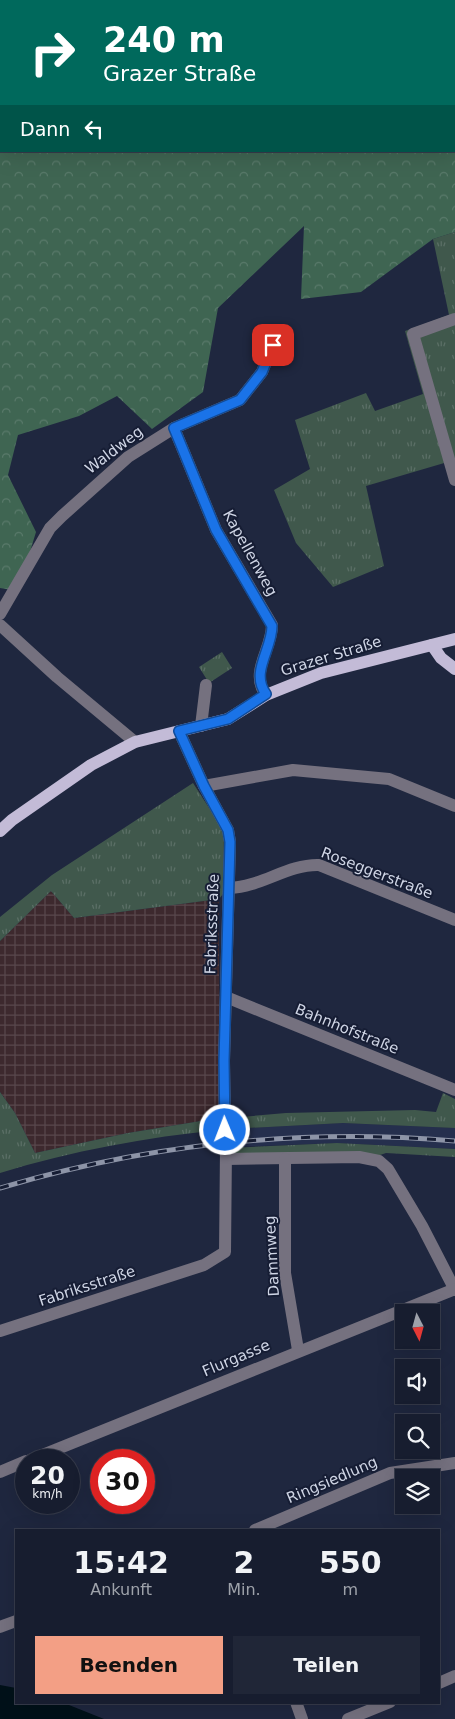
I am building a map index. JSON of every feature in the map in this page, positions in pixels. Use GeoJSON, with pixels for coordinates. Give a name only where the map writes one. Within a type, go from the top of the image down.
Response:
{"type":"FeatureCollection","features":[{"type":"Feature","properties":{"kind":"main road","name":"Grazer Straße"},"geometry":{"type":"LineString","coordinates":[[0,831],[92,765],[135,742],[228,719],[266,694],[322,673],[455,639]]}},
{"type":"Feature","properties":{"kind":"main road"},"geometry":{"type":"LineString","coordinates":[[432,646],[441,658],[455,669]]}},
{"type":"Feature","properties":{"kind":"street"},"geometry":{"type":"LineString","coordinates":[[455,319],[413,334],[455,480]]}},
{"type":"Feature","properties":{"kind":"street","name":"Waldweg"},"geometry":{"type":"LineString","coordinates":[[0,614],[50,528],[128,457],[174,428],[240,400],[262,372],[273,345]]}},
{"type":"Feature","properties":{"kind":"street","name":"Kapellenweg"},"geometry":{"type":"LineString","coordinates":[[174,428],[216,530],[272,626],[271,640],[259,674],[259,681],[266,694]]}},
{"type":"Feature","properties":{"kind":"street"},"geometry":{"type":"LineString","coordinates":[[0,625],[57,678],[135,742]]}},
{"type":"Feature","properties":{"kind":"street"},"geometry":{"type":"LineString","coordinates":[[201,726],[206,685]]}},
{"type":"Feature","properties":{"kind":"street","name":"Fabriksstraße"},"geometry":{"type":"LineString","coordinates":[[179,731],[204,786],[228,830],[230,888],[226,997],[225,1130]]}},
{"type":"Feature","properties":{"kind":"street"},"geometry":{"type":"LineString","coordinates":[[204,786],[293,770],[389,779],[455,806]]}},
{"type":"Feature","properties":{"kind":"street","name":"Roseggerstraße"},"geometry":{"type":"LineString","coordinates":[[230,888],[242,888],[306,865],[319,865],[455,920]]}},
{"type":"Feature","properties":{"kind":"street","name":"Bahnhofstraße"},"geometry":{"type":"LineString","coordinates":[[226,997],[455,1090]]}},
{"type":"Feature","properties":{"kind":"street","name":"Fabriksstraße"},"geometry":{"type":"LineString","coordinates":[[0,1331],[204,1265],[225,1252],[226,1153],[286,1159]]}},
{"type":"Feature","properties":{"kind":"street"},"geometry":{"type":"LineString","coordinates":[[286,1159],[366,1158],[384,1164],[422,1226],[455,1289]]}},
{"type":"Feature","properties":{"kind":"street","name":"Dammweg"},"geometry":{"type":"LineString","coordinates":[[286,1159],[286,1273],[298,1350]]}},
{"type":"Feature","properties":{"kind":"street","name":"Flurgasse"},"geometry":{"type":"LineString","coordinates":[[57,1449],[298,1350],[455,1289]]}},
{"type":"Feature","properties":{"kind":"street","name":"Ringsiedlung"},"geometry":{"type":"LineString","coordinates":[[256,1529],[390,1473],[455,1463]]}},
{"type":"Feature","properties":{"kind":"street","name":"Flurgasse"},"geometry":{"type":"LineString","coordinates":[[0,1472],[15,1466]]}},
{"type":"Feature","properties":{"kind":"street"},"geometry":{"type":"LineString","coordinates":[[0,1628],[15,1621]]}},
{"type":"Feature","properties":{"kind":"street"},"geometry":{"type":"LineString","coordinates":[[440,1683],[455,1676]]}},
{"type":"Feature","properties":{"kind":"street"},"geometry":{"type":"LineString","coordinates":[[297,1704],[302,1719]]}},
{"type":"Feature","properties":{"kind":"street"},"geometry":{"type":"LineString","coordinates":[[348,1719],[385,1704]]}},
{"type":"Feature","properties":{"kind":"shaded area"},"geometry":{"type":"Polygon","coordinates":[[[51,891],[74,918],[219,899],[219,1118],[128,1133],[35,1153],[15,1113],[0,1092],[0,941],[51,891]]]}},
{"type":"Feature","properties":{"kind":"shaded area"},"geometry":{"type":"Polygon","coordinates":[[[343,1123],[455,1128],[455,1149],[337,1143],[232,1147],[230,1129],[343,1123]]]}},
{"type":"Feature","properties":{"kind":"shaded area"},"geometry":{"type":"Polygon","coordinates":[[[0,1685],[15,1688],[15,1704],[66,1704],[104,1719],[0,1719],[0,1685]]]}},
{"type":"Feature","properties":{"kind":"green space"},"geometry":{"type":"Polygon","coordinates":[[[0,152],[455,152],[455,232],[433,239],[361,292],[301,299],[304,226],[218,308],[203,392],[152,429],[117,396],[79,416],[18,435],[8,475],[36,532],[18,591],[0,588],[0,152]]]}},
{"type":"Feature","properties":{"kind":"green space"},"geometry":{"type":"Polygon","coordinates":[[[455,232],[455,473],[451,461],[366,486],[384,566],[333,587],[296,543],[274,490],[310,469],[295,420],[366,393],[375,411],[423,394],[405,331],[449,315],[433,239],[455,232]]]}},
{"type":"Feature","properties":{"kind":"green space"},"geometry":{"type":"Polygon","coordinates":[[[222,652],[232,668],[209,683],[199,667],[222,652]]]}},
{"type":"Feature","properties":{"kind":"green space"},"geometry":{"type":"Polygon","coordinates":[[[193,783],[224,831],[223,894],[219,899],[74,918],[51,891],[0,941],[0,917],[52,875],[193,783]]]}},
{"type":"Feature","properties":{"kind":"green space"},"geometry":{"type":"Polygon","coordinates":[[[0,1092],[15,1113],[35,1153],[128,1133],[219,1118],[221,1130],[109,1146],[54,1158],[0,1173],[0,1092]]]}},
{"type":"Feature","properties":{"kind":"green space"},"geometry":{"type":"Polygon","coordinates":[[[443,1093],[455,1099],[455,1128],[343,1123],[228,1129],[230,1118],[286,1113],[415,1110],[436,1112],[443,1093]]]}},
{"type":"Feature","properties":{"kind":"green space"},"geometry":{"type":"Polygon","coordinates":[[[337,1143],[455,1149],[455,1157],[386,1153],[380,1155],[233,1155],[228,1148],[337,1143]]]}},
{"type":"Feature","properties":{"kind":"railway"},"geometry":{"type":"LineString","coordinates":[[0,1188],[112,1160],[168,1150],[225,1143],[340,1137],[397,1137],[455,1141]]}},
{"type":"Feature","properties":{"kind":"route"},"geometry":{"type":"LineString","coordinates":[[225,1130],[224,1061],[230,842],[228,830],[204,786],[179,731],[228,719],[241,713],[266,694],[259,681],[259,674],[271,640],[272,626],[270,619],[256,599],[216,530],[185,459],[174,428],[240,400],[262,372],[273,345]]}}]}
